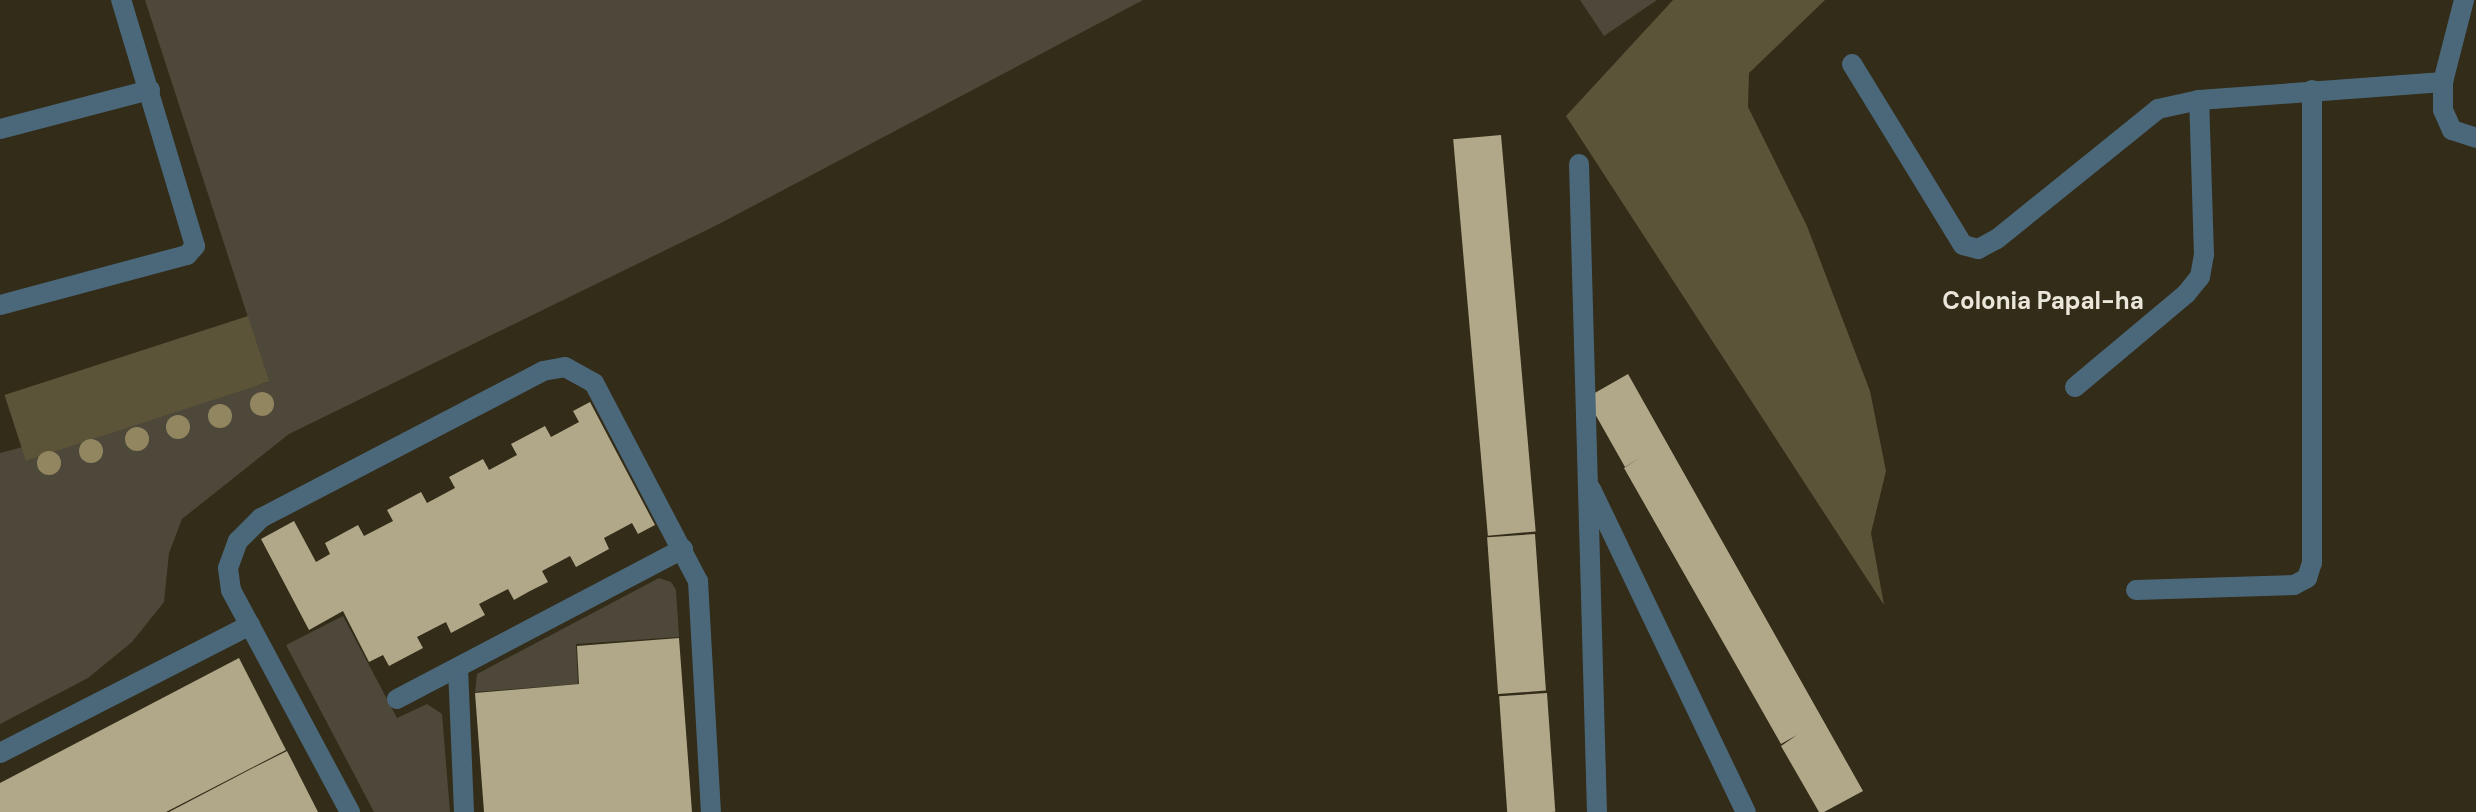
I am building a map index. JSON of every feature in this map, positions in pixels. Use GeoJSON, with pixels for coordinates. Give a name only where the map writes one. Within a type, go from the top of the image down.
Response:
{"type":"FeatureCollection","features":[{"type":"Feature","properties":{"kind":"street"},"geometry":{"type":"LineString","coordinates":[[0,305],[187,255],[195,246],[121,0]]}},
{"type":"Feature","properties":{"kind":"street"},"geometry":{"type":"LineString","coordinates":[[2464,0],[2443,82],[2443,110],[2452,130],[2476,138]]}},
{"type":"Feature","properties":{"kind":"street"},"geometry":{"type":"LineString","coordinates":[[1852,64],[1963,245],[1978,249],[1997,239],[2128,128],[2158,109],[2199,100],[2443,82]]}},
{"type":"Feature","properties":{"kind":"street"},"geometry":{"type":"LineString","coordinates":[[0,129],[150,90]]}},
{"type":"Feature","properties":{"kind":"street"},"geometry":{"type":"LineString","coordinates":[[2136,590],[2294,585],[2307,578],[2312,563],[2312,90]]}},
{"type":"Feature","properties":{"kind":"street"},"geometry":{"type":"LineString","coordinates":[[2075,387],[2186,294],[2200,277],[2204,255],[2199,100]]}},
{"type":"Feature","properties":{"kind":"street"},"geometry":{"type":"LineString","coordinates":[[1579,164],[1597,812]]}},
{"type":"Feature","properties":{"kind":"street"},"geometry":{"type":"LineString","coordinates":[[350,812],[228,579],[232,554],[247,528],[553,368],[575,369],[594,383],[698,581],[711,812]]}},
{"type":"Feature","properties":{"kind":"street"},"geometry":{"type":"LineString","coordinates":[[1588,482],[1746,812]]}},
{"type":"Feature","properties":{"kind":"street"},"geometry":{"type":"LineString","coordinates":[[397,699],[683,549]]}},
{"type":"Feature","properties":{"kind":"street"},"geometry":{"type":"LineString","coordinates":[[0,753],[250,625]]}},
{"type":"Feature","properties":{"kind":"street"},"geometry":{"type":"LineString","coordinates":[[458,668],[464,812]]}},
{"type":"Feature","properties":{"kind":"shaded area"},"geometry":{"type":"Polygon","coordinates":[[[145,0],[1143,0],[717,225],[289,434],[182,519],[169,553],[164,602],[132,642],[88,678],[0,724],[0,453],[269,382],[145,0]]]}},
{"type":"Feature","properties":{"kind":"shaded area"},"geometry":{"type":"Polygon","coordinates":[[[1580,0],[1657,0],[1604,36],[1580,0]]]}},
{"type":"Feature","properties":{"kind":"shaded area"},"geometry":{"type":"Polygon","coordinates":[[[1673,0],[1825,0],[1749,73],[1748,107],[1807,226],[1870,391],[1886,471],[1871,533],[1884,605],[1566,116],[1673,0]]]}},
{"type":"Feature","properties":{"kind":"shaded area"},"geometry":{"type":"Polygon","coordinates":[[[248,316],[269,382],[26,461],[5,395],[248,316]]]}},
{"type":"Feature","properties":{"kind":"shaded area"},"geometry":{"type":"Polygon","coordinates":[[[659,578],[671,582],[676,590],[679,637],[576,644],[578,684],[475,692],[477,674],[659,578]]]}},
{"type":"Feature","properties":{"kind":"shaded area"},"geometry":{"type":"Polygon","coordinates":[[[343,616],[397,718],[427,704],[442,714],[450,812],[374,812],[286,645],[343,616]]]}},
{"type":"Feature","properties":{"kind":"building"},"geometry":{"type":"Polygon","coordinates":[[[1501,135],[1536,531],[1488,536],[1453,139],[1501,135]]]}},
{"type":"Feature","properties":{"kind":"building"},"geometry":{"type":"Polygon","coordinates":[[[1628,374],[1863,791],[1824,812],[1819,812],[1781,746],[1797,735],[1781,744],[1624,468],[1641,457],[1625,467],[1586,398],[1628,374]]]}},
{"type":"Feature","properties":{"kind":"building"},"geometry":{"type":"Polygon","coordinates":[[[590,402],[655,525],[638,534],[632,523],[604,538],[609,549],[576,567],[570,556],[542,571],[548,582],[514,600],[508,589],[479,604],[485,615],[451,633],[446,622],[417,637],[423,648],[389,666],[383,655],[369,662],[343,611],[309,630],[261,539],[294,521],[316,562],[330,554],[325,543],[358,525],[364,536],[393,521],[387,510],[421,492],[427,503],[455,488],[449,477],[483,459],[489,470],[517,455],[511,444],[545,426],[551,437],[579,422],[573,411],[590,402]]]}},
{"type":"Feature","properties":{"kind":"building"},"geometry":{"type":"Polygon","coordinates":[[[1535,534],[1546,691],[1498,694],[1487,537],[1535,534]]]}},
{"type":"Feature","properties":{"kind":"building"},"geometry":{"type":"Polygon","coordinates":[[[679,638],[692,812],[484,812],[475,693],[579,684],[577,646],[679,638]]]}},
{"type":"Feature","properties":{"kind":"building"},"geometry":{"type":"Polygon","coordinates":[[[239,658],[286,750],[166,812],[0,812],[0,783],[239,658]]]}},
{"type":"Feature","properties":{"kind":"building"},"geometry":{"type":"Polygon","coordinates":[[[1547,693],[1555,812],[1507,812],[1499,696],[1547,693]]]}},
{"type":"Feature","properties":{"kind":"building"},"geometry":{"type":"Polygon","coordinates":[[[287,751],[318,812],[169,812],[253,768],[287,751]]]}},
{"type":"Feature","properties":{"kind":"district","name":"Colonia Papal-ha"},"geometry":{"type":"Point","coordinates":[2043,301]}}]}
